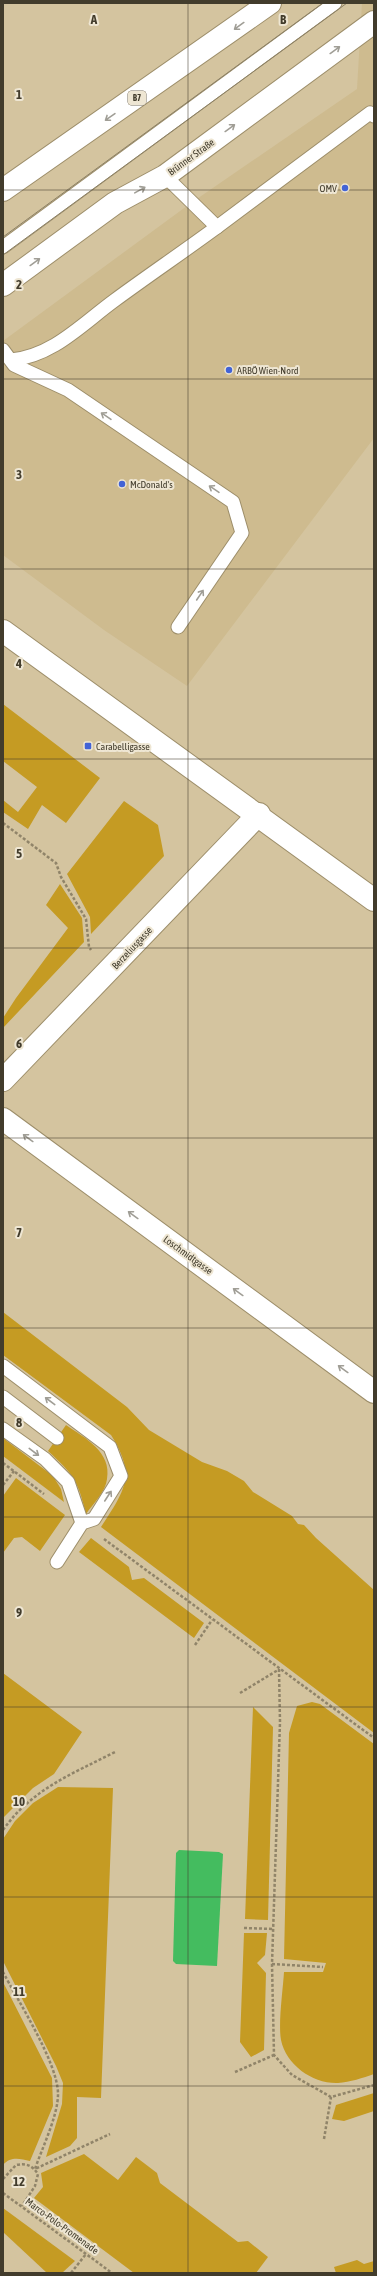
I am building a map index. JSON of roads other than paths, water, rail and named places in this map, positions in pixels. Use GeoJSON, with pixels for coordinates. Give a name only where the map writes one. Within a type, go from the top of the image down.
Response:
{"type":"FeatureCollection","features":[{"type":"Feature","properties":{"kind":"street","name":"B7"},"geometry":{"type":"LineString","coordinates":[[3,190],[270,3]]}},
{"type":"Feature","properties":{"kind":"street","name":"Brünner Straße"},"geometry":{"type":"LineString","coordinates":[[3,285],[115,203],[165,176],[373,23]]}},
{"type":"Feature","properties":{"kind":"street"},"geometry":{"type":"LineString","coordinates":[[3,631],[150,738],[258,814],[374,900]]}},
{"type":"Feature","properties":{"kind":"street","name":"Berzeliusgasse"},"geometry":{"type":"LineString","coordinates":[[3,1080],[109,972],[258,814]]}},
{"type":"Feature","properties":{"kind":"street","name":"Loschmidtgasse"},"geometry":{"type":"LineString","coordinates":[[3,1119],[374,1392]]}},
{"type":"Feature","properties":{"kind":"lane"},"geometry":{"type":"LineString","coordinates":[[3,247],[335,3]]}},
{"type":"Feature","properties":{"kind":"lane"},"geometry":{"type":"LineString","coordinates":[[9,358],[24,359],[60,343],[114,301],[217,227],[370,113],[374,116]]}},
{"type":"Feature","properties":{"kind":"lane"},"geometry":{"type":"LineString","coordinates":[[165,176],[217,227]]}},
{"type":"Feature","properties":{"kind":"lane"},"geometry":{"type":"LineString","coordinates":[[9,358],[68,390],[233,502],[242,533],[178,627]]}},
{"type":"Feature","properties":{"kind":"lane"},"geometry":{"type":"LineString","coordinates":[[3,1366],[110,1447],[120,1476],[94,1519],[82,1523],[57,1562]]}},
{"type":"Feature","properties":{"kind":"lane"},"geometry":{"type":"LineString","coordinates":[[3,1397],[57,1438]]}},
{"type":"Feature","properties":{"kind":"lane"},"geometry":{"type":"LineString","coordinates":[[3,1429],[45,1460],[68,1482],[82,1523]]}},
{"type":"Feature","properties":{"kind":"tram line"},"geometry":{"type":"LineString","coordinates":[[3,237],[323,3]]}},
{"type":"Feature","properties":{"kind":"tram line"},"geometry":{"type":"LineString","coordinates":[[3,255],[347,3]]}},
{"type":"Feature","properties":{"kind":"place","name":"OMV"},"geometry":{"type":"Point","coordinates":[345,188]}},
{"type":"Feature","properties":{"kind":"place","name":"ARBÖ Wien-Nord"},"geometry":{"type":"Point","coordinates":[229,370]}},
{"type":"Feature","properties":{"kind":"place","name":"McDonald's"},"geometry":{"type":"Point","coordinates":[122,484]}},
{"type":"Feature","properties":{"kind":"place","name":"Carabelligasse"},"geometry":{"type":"Point","coordinates":[88,746]}}]}
